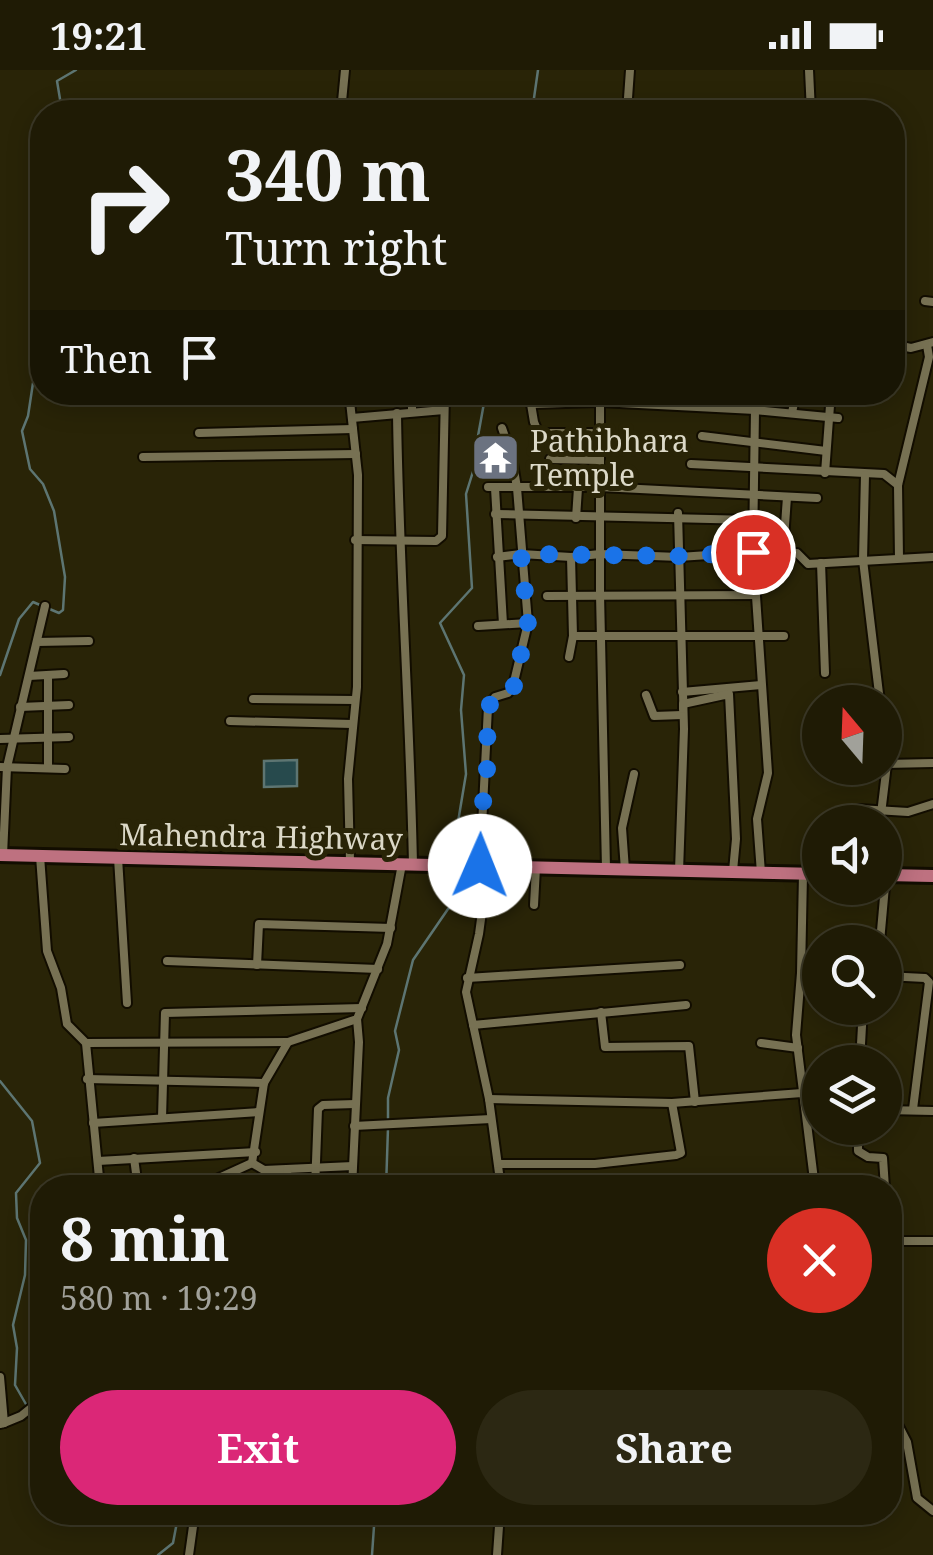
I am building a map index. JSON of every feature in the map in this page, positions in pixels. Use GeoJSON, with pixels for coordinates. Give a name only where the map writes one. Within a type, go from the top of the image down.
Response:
{"type":"FeatureCollection","features":[{"type":"Feature","properties":{"kind":"highway","name":"Mahendra Highway"},"geometry":{"type":"LineString","coordinates":[[2,855],[802,874]]}},
{"type":"Feature","properties":{"kind":"highway"},"geometry":{"type":"LineString","coordinates":[[902,876],[933,876]]}},
{"type":"Feature","properties":{"kind":"street"},"geometry":{"type":"LineString","coordinates":[[342,100],[345,70]]}},
{"type":"Feature","properties":{"kind":"street"},"geometry":{"type":"LineString","coordinates":[[628,100],[630,70]]}},
{"type":"Feature","properties":{"kind":"street"},"geometry":{"type":"LineString","coordinates":[[809,70],[810,100]]}},
{"type":"Feature","properties":{"kind":"street"},"geometry":{"type":"LineString","coordinates":[[899,558],[898,486],[930,343],[905,344]]}},
{"type":"Feature","properties":{"kind":"street"},"geometry":{"type":"LineString","coordinates":[[350,405],[356,454],[356,540],[355,700],[348,778],[350,861]]}},
{"type":"Feature","properties":{"kind":"street"},"geometry":{"type":"LineString","coordinates":[[412,405],[412,412]]}},
{"type":"Feature","properties":{"kind":"street"},"geometry":{"type":"LineString","coordinates":[[356,540],[436,541],[442,536],[444,405]]}},
{"type":"Feature","properties":{"kind":"street"},"geometry":{"type":"LineString","coordinates":[[531,405],[540,437],[600,433]]}},
{"type":"Feature","properties":{"kind":"street"},"geometry":{"type":"LineString","coordinates":[[600,405],[606,868]]}},
{"type":"Feature","properties":{"kind":"street"},"geometry":{"type":"LineString","coordinates":[[695,405],[833,418]]}},
{"type":"Feature","properties":{"kind":"street"},"geometry":{"type":"LineString","coordinates":[[792,414],[794,405]]}},
{"type":"Feature","properties":{"kind":"street"},"geometry":{"type":"LineString","coordinates":[[825,472],[832,405]]}},
{"type":"Feature","properties":{"kind":"street"},"geometry":{"type":"LineString","coordinates":[[352,418],[444,410]]}},
{"type":"Feature","properties":{"kind":"street"},"geometry":{"type":"LineString","coordinates":[[754,410],[753,552],[768,774],[756,819],[761,872]]}},
{"type":"Feature","properties":{"kind":"street"},"geometry":{"type":"LineString","coordinates":[[353,1175],[360,1042],[357,1020],[378,969],[408,864],[406,616],[398,541],[397,413]]}},
{"type":"Feature","properties":{"kind":"street"},"geometry":{"type":"LineString","coordinates":[[499,1175],[467,978],[479,934],[488,707],[494,697],[508,693],[514,686],[528,622],[517,488],[502,428]]}},
{"type":"Feature","properties":{"kind":"street"},"geometry":{"type":"LineString","coordinates":[[200,433],[353,430]]}},
{"type":"Feature","properties":{"kind":"street"},"geometry":{"type":"LineString","coordinates":[[263,456],[265,432]]}},
{"type":"Feature","properties":{"kind":"street"},"geometry":{"type":"LineString","coordinates":[[702,436],[826,450]]}},
{"type":"Feature","properties":{"kind":"street"},"geometry":{"type":"LineString","coordinates":[[142,456],[356,454]]}},
{"type":"Feature","properties":{"kind":"street"},"geometry":{"type":"LineString","coordinates":[[550,459],[600,460]]}},
{"type":"Feature","properties":{"kind":"street"},"geometry":{"type":"LineString","coordinates":[[691,464],[884,474],[898,486]]}},
{"type":"Feature","properties":{"kind":"street"},"geometry":{"type":"LineString","coordinates":[[865,474],[863,560],[878,685]]}},
{"type":"Feature","properties":{"kind":"street"},"geometry":{"type":"LineString","coordinates":[[503,624],[492,488],[600,487],[817,498]]}},
{"type":"Feature","properties":{"kind":"street"},"geometry":{"type":"LineString","coordinates":[[576,518],[578,488]]}},
{"type":"Feature","properties":{"kind":"street"},"geometry":{"type":"LineString","coordinates":[[783,553],[787,498]]}},
{"type":"Feature","properties":{"kind":"street"},"geometry":{"type":"LineString","coordinates":[[495,514],[753,520]]}},
{"type":"Feature","properties":{"kind":"street"},"geometry":{"type":"LineString","coordinates":[[678,516],[684,729]]}},
{"type":"Feature","properties":{"kind":"street"},"geometry":{"type":"LineString","coordinates":[[497,557],[753,552],[797,553],[808,564],[933,557]]}},
{"type":"Feature","properties":{"kind":"street"},"geometry":{"type":"LineString","coordinates":[[569,657],[573,636],[571,557]]}},
{"type":"Feature","properties":{"kind":"street"},"geometry":{"type":"LineString","coordinates":[[820,563],[824,672]]}},
{"type":"Feature","properties":{"kind":"street"},"geometry":{"type":"LineString","coordinates":[[547,596],[756,595]]}},
{"type":"Feature","properties":{"kind":"street"},"geometry":{"type":"LineString","coordinates":[[2,855],[3,767],[45,606]]}},
{"type":"Feature","properties":{"kind":"street"},"geometry":{"type":"LineString","coordinates":[[478,626],[528,622]]}},
{"type":"Feature","properties":{"kind":"street"},"geometry":{"type":"LineString","coordinates":[[573,636],[784,636]]}},
{"type":"Feature","properties":{"kind":"street"},"geometry":{"type":"LineString","coordinates":[[36,642],[89,641]]}},
{"type":"Feature","properties":{"kind":"street"},"geometry":{"type":"LineString","coordinates":[[48,674],[48,768]]}},
{"type":"Feature","properties":{"kind":"street"},"geometry":{"type":"LineString","coordinates":[[28,676],[64,674]]}},
{"type":"Feature","properties":{"kind":"street"},"geometry":{"type":"LineString","coordinates":[[682,692],[761,685]]}},
{"type":"Feature","properties":{"kind":"street"},"geometry":{"type":"LineString","coordinates":[[646,694],[658,726]]}},
{"type":"Feature","properties":{"kind":"street"},"geometry":{"type":"LineString","coordinates":[[679,871],[683,704],[730,694],[736,839],[732,872]]}},
{"type":"Feature","properties":{"kind":"street"},"geometry":{"type":"LineString","coordinates":[[253,698],[355,700]]}},
{"type":"Feature","properties":{"kind":"street"},"geometry":{"type":"LineString","coordinates":[[20,707],[69,705]]}},
{"type":"Feature","properties":{"kind":"street"},"geometry":{"type":"LineString","coordinates":[[654,716],[682,715]]}},
{"type":"Feature","properties":{"kind":"street"},"geometry":{"type":"LineString","coordinates":[[230,721],[352,724]]}},
{"type":"Feature","properties":{"kind":"street"},"geometry":{"type":"LineString","coordinates":[[0,739],[69,738]]}},
{"type":"Feature","properties":{"kind":"street"},"geometry":{"type":"LineString","coordinates":[[902,764],[933,763]]}},
{"type":"Feature","properties":{"kind":"street"},"geometry":{"type":"LineString","coordinates":[[3,767],[65,769]]}},
{"type":"Feature","properties":{"kind":"street"},"geometry":{"type":"LineString","coordinates":[[625,870],[622,828],[634,774]]}},
{"type":"Feature","properties":{"kind":"street"},"geometry":{"type":"LineString","coordinates":[[902,812],[933,804]]}},
{"type":"Feature","properties":{"kind":"street"},"geometry":{"type":"LineString","coordinates":[[40,856],[47,950],[67,1024],[86,1043],[99,1175]]}},
{"type":"Feature","properties":{"kind":"street"},"geometry":{"type":"LineString","coordinates":[[118,857],[127,1003]]}},
{"type":"Feature","properties":{"kind":"street"},"geometry":{"type":"LineString","coordinates":[[534,905],[536,867]]}},
{"type":"Feature","properties":{"kind":"street"},"geometry":{"type":"LineString","coordinates":[[488,1099],[695,1102],[802,1093],[798,1048],[802,874]]}},
{"type":"Feature","properties":{"kind":"street"},"geometry":{"type":"LineString","coordinates":[[256,965],[259,924],[391,928]]}},
{"type":"Feature","properties":{"kind":"street"},"geometry":{"type":"LineString","coordinates":[[167,961],[378,969]]}},
{"type":"Feature","properties":{"kind":"street"},"geometry":{"type":"LineString","coordinates":[[467,978],[680,965]]}},
{"type":"Feature","properties":{"kind":"street"},"geometry":{"type":"LineString","coordinates":[[902,977],[925,978],[928,982],[913,1109]]}},
{"type":"Feature","properties":{"kind":"street"},"geometry":{"type":"LineString","coordinates":[[473,1026],[686,1005]]}},
{"type":"Feature","properties":{"kind":"street"},"geometry":{"type":"LineString","coordinates":[[162,1118],[164,1016],[170,1012],[362,1008]]}},
{"type":"Feature","properties":{"kind":"street"},"geometry":{"type":"LineString","coordinates":[[601,1012],[605,1047],[689,1046],[695,1102]]}},
{"type":"Feature","properties":{"kind":"street"},"geometry":{"type":"LineString","coordinates":[[86,1043],[288,1042],[357,1020]]}},
{"type":"Feature","properties":{"kind":"street"},"geometry":{"type":"LineString","coordinates":[[224,1175],[252,1162],[264,1084],[288,1042]]}},
{"type":"Feature","properties":{"kind":"street"},"geometry":{"type":"LineString","coordinates":[[761,1042],[798,1048]]}},
{"type":"Feature","properties":{"kind":"street"},"geometry":{"type":"LineString","coordinates":[[88,1079],[264,1084]]}},
{"type":"Feature","properties":{"kind":"street"},"geometry":{"type":"LineString","coordinates":[[498,1164],[595,1164],[676,1155],[681,1152],[672,1102]]}},
{"type":"Feature","properties":{"kind":"street"},"geometry":{"type":"LineString","coordinates":[[316,1175],[320,1106],[356,1104]]}},
{"type":"Feature","properties":{"kind":"street"},"geometry":{"type":"LineString","coordinates":[[902,1109],[933,1111]]}},
{"type":"Feature","properties":{"kind":"street"},"geometry":{"type":"LineString","coordinates":[[93,1123],[259,1112]]}},
{"type":"Feature","properties":{"kind":"street"},"geometry":{"type":"LineString","coordinates":[[354,1126],[491,1119]]}},
{"type":"Feature","properties":{"kind":"street"},"geometry":{"type":"LineString","coordinates":[[809,1145],[813,1175]]}},
{"type":"Feature","properties":{"kind":"street"},"geometry":{"type":"LineString","coordinates":[[858,1145],[858,1151],[868,1157],[883,1158],[884,1175]]}},
{"type":"Feature","properties":{"kind":"street"},"geometry":{"type":"LineString","coordinates":[[98,1161],[256,1152]]}},
{"type":"Feature","properties":{"kind":"street"},"geometry":{"type":"LineString","coordinates":[[134,1158],[136,1175]]}},
{"type":"Feature","properties":{"kind":"street"},"geometry":{"type":"LineString","coordinates":[[252,1162],[264,1170],[353,1166]]}},
{"type":"Feature","properties":{"kind":"street"},"geometry":{"type":"LineString","coordinates":[[287,1170],[287,1175]]}},
{"type":"Feature","properties":{"kind":"street"},"geometry":{"type":"LineString","coordinates":[[902,1242],[933,1242]]}},
{"type":"Feature","properties":{"kind":"street"},"geometry":{"type":"LineString","coordinates":[[0,1376],[2,1424],[30,1409]]}},
{"type":"Feature","properties":{"kind":"street"},"geometry":{"type":"LineString","coordinates":[[902,1434],[914,1474],[916,1498],[933,1511]]}},
{"type":"Feature","properties":{"kind":"street"},"geometry":{"type":"LineString","coordinates":[[189,1555],[194,1525]]}},
{"type":"Feature","properties":{"kind":"street"},"geometry":{"type":"LineString","coordinates":[[497,1555],[499,1525]]}},
{"type":"Feature","properties":{"kind":"water"},"geometry":{"type":"Polygon","coordinates":[[[297,760],[297,786],[264,787],[264,761],[297,760]]]}},
{"type":"Feature","properties":{"kind":"waterway"},"geometry":{"type":"LineString","coordinates":[[60,100],[57,81],[76,70]]}},
{"type":"Feature","properties":{"kind":"waterway"},"geometry":{"type":"LineString","coordinates":[[534,100],[538,70]]}},
{"type":"Feature","properties":{"kind":"waterway"},"geometry":{"type":"LineString","coordinates":[[0,675],[19,619],[33,602],[59,613],[63,610],[65,577],[54,511],[43,484],[30,469],[22,431],[30,403]]}},
{"type":"Feature","properties":{"kind":"waterway"},"geometry":{"type":"LineString","coordinates":[[463,857],[457,828],[466,774],[461,710],[464,675],[440,623],[472,588],[466,494],[476,462],[484,405]]}},
{"type":"Feature","properties":{"kind":"waterway"},"geometry":{"type":"LineString","coordinates":[[388,1120],[388,1098],[399,1050],[395,1031],[413,960],[448,909],[461,899],[470,875]]}},
{"type":"Feature","properties":{"kind":"waterway"},"geometry":{"type":"LineString","coordinates":[[0,1081],[32,1121],[40,1163],[30,1175]]}},
{"type":"Feature","properties":{"kind":"waterway"},"geometry":{"type":"LineString","coordinates":[[386,1175],[388,1128]]}},
{"type":"Feature","properties":{"kind":"waterway"},"geometry":{"type":"LineString","coordinates":[[27,1406],[15,1385],[17,1348],[13,1325],[25,1275],[26,1240],[17,1218],[16,1193],[30,1176]]}},
{"type":"Feature","properties":{"kind":"waterway"},"geometry":{"type":"LineString","coordinates":[[158,1555],[173,1543],[176,1525]]}},
{"type":"Feature","properties":{"kind":"waterway"},"geometry":{"type":"LineString","coordinates":[[372,1555],[374,1525]]}},
{"type":"Feature","properties":{"kind":"place","name":"Pathibhara Temple"},"geometry":{"type":"Point","coordinates":[495,457]}},
{"type":"Feature","properties":{"kind":"route"},"geometry":{"type":"LineString","coordinates":[[480,866],[482,788],[488,768],[488,707],[494,697],[508,693],[514,686],[528,622],[521,554],[571,557],[753,552]]}}]}
